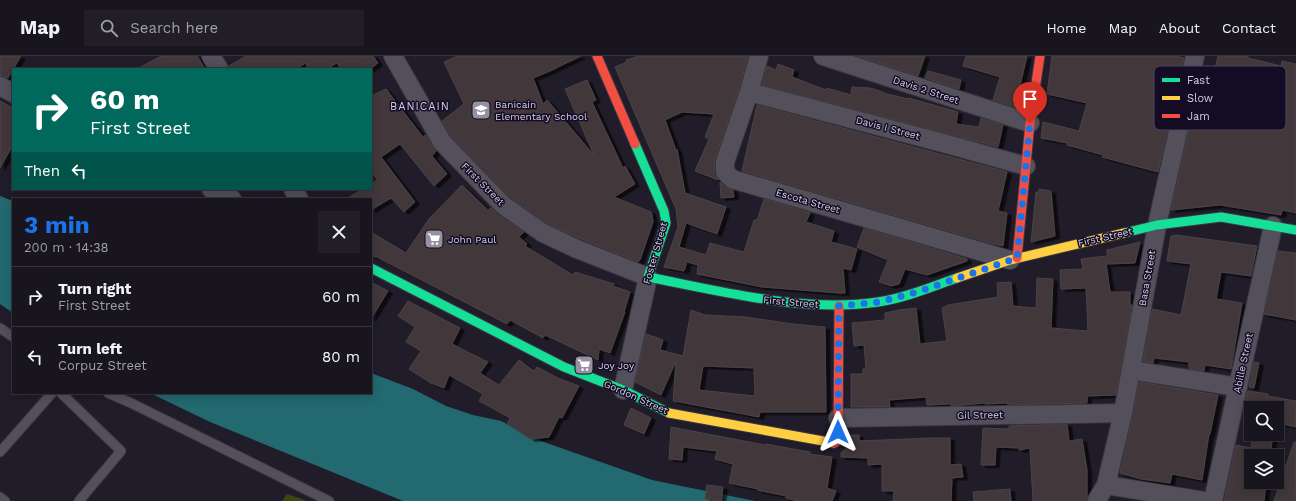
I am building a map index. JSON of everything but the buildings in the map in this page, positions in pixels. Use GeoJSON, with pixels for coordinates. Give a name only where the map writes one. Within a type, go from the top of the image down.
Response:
{"type":"FeatureCollection","features":[{"type":"Feature","properties":{"kind":"street"},"geometry":{"type":"LineString","coordinates":[[211,56],[218,68]]}},
{"type":"Feature","properties":{"kind":"street","name":"First Street"},"geometry":{"type":"LineString","coordinates":[[393,56],[442,142],[503,205],[543,233],[577,249],[648,277],[760,299],[839,306],[880,302],[917,292],[1013,259],[1157,225],[1197,219],[1220,217],[1296,230]]}},
{"type":"Feature","properties":{"kind":"street","name":"Foster Street"},"geometry":{"type":"LineString","coordinates":[[597,56],[664,211],[666,223],[648,277],[623,390]]}},
{"type":"Feature","properties":{"kind":"street","name":"Escota Street"},"geometry":{"type":"LineString","coordinates":[[759,56],[749,92],[725,162],[725,172],[732,179],[1013,259]]}},
{"type":"Feature","properties":{"kind":"street","name":"Davis 2 Street"},"geometry":{"type":"LineString","coordinates":[[823,56],[1030,123]]}},
{"type":"Feature","properties":{"kind":"street"},"geometry":{"type":"LineString","coordinates":[[1013,259],[1040,56]]}},
{"type":"Feature","properties":{"kind":"street","name":"Basa Street"},"geometry":{"type":"LineString","coordinates":[[1193,66],[1195,56]]}},
{"type":"Feature","properties":{"kind":"street"},"geometry":{"type":"LineString","coordinates":[[0,86],[12,92]]}},
{"type":"Feature","properties":{"kind":"street","name":"Davis I Street"},"geometry":{"type":"LineString","coordinates":[[749,92],[1026,166]]}},
{"type":"Feature","properties":{"kind":"street","name":"Basa Street"},"geometry":{"type":"LineString","coordinates":[[1178,130],[1157,225],[1123,413],[1102,492],[1204,501]]}},
{"type":"Feature","properties":{"kind":"street"},"geometry":{"type":"LineString","coordinates":[[213,190],[230,198]]}},
{"type":"Feature","properties":{"kind":"street","name":"Abille Street"},"geometry":{"type":"LineString","coordinates":[[1213,501],[1273,226]]}},
{"type":"Feature","properties":{"kind":"street","name":"Gordon Street"},"geometry":{"type":"LineString","coordinates":[[372,269],[564,366],[623,390],[670,413],[832,444],[838,439],[839,306]]}},
{"type":"Feature","properties":{"kind":"street"},"geometry":{"type":"LineString","coordinates":[[1131,370],[1238,387]]}},
{"type":"Feature","properties":{"kind":"street","name":"Gil Street"},"geometry":{"type":"LineString","coordinates":[[838,418],[1123,413]]}},
{"type":"Feature","properties":{"kind":"lane"},"geometry":{"type":"LineString","coordinates":[[0,328],[12,336]]}},
{"type":"Feature","properties":{"kind":"lane"},"geometry":{"type":"LineString","coordinates":[[0,452],[51,394]]}},
{"type":"Feature","properties":{"kind":"lane"},"geometry":{"type":"LineString","coordinates":[[62,394],[121,451],[79,501]]}},
{"type":"Feature","properties":{"kind":"lane"},"geometry":{"type":"LineString","coordinates":[[110,394],[329,501]]}},
{"type":"Feature","properties":{"kind":"lane"},"geometry":{"type":"LineString","coordinates":[[0,496],[5,501]]}},
{"type":"Feature","properties":{"kind":"green space"},"geometry":{"type":"Polygon","coordinates":[[[287,494],[305,500],[282,501],[287,494]]]}},
{"type":"Feature","properties":{"kind":"water"},"geometry":{"type":"Polygon","coordinates":[[[0,196],[12,201],[12,312],[0,304],[0,196]]]}},
{"type":"Feature","properties":{"kind":"water"},"geometry":{"type":"Polygon","coordinates":[[[372,373],[413,389],[446,406],[473,415],[501,421],[541,441],[652,480],[755,501],[403,501],[210,422],[152,394],[372,394],[372,373]]]}},
{"type":"Feature","properties":{"kind":"traffic: fast"},"geometry":{"type":"LineString","coordinates":[[635,144],[664,211],[666,223],[648,277],[762,299],[821,305],[850,305],[878,302],[918,292],[957,278]]}},
{"type":"Feature","properties":{"kind":"traffic: fast"},"geometry":{"type":"LineString","coordinates":[[1124,233],[1157,225],[1221,217],[1296,230]]}},
{"type":"Feature","properties":{"kind":"traffic: fast"},"geometry":{"type":"LineString","coordinates":[[372,269],[564,367],[623,390],[669,413]]}},
{"type":"Feature","properties":{"kind":"traffic: slow"},"geometry":{"type":"LineString","coordinates":[[957,278],[1010,260],[1124,233]]}},
{"type":"Feature","properties":{"kind":"traffic: slow"},"geometry":{"type":"LineString","coordinates":[[669,413],[834,443]]}},
{"type":"Feature","properties":{"kind":"traffic: jam"},"geometry":{"type":"LineString","coordinates":[[597,56],[635,144]]}},
{"type":"Feature","properties":{"kind":"traffic: jam"},"geometry":{"type":"LineString","coordinates":[[1017,258],[1030,123],[1040,56]]}},
{"type":"Feature","properties":{"kind":"traffic: jam"},"geometry":{"type":"LineString","coordinates":[[834,443],[838,439],[839,306]]}},
{"type":"Feature","properties":{"kind":"place","name":"Banicain Elementary School"},"geometry":{"type":"Point","coordinates":[481,110]}},
{"type":"Feature","properties":{"kind":"place","name":"John Paul"},"geometry":{"type":"Point","coordinates":[434,239]}},
{"type":"Feature","properties":{"kind":"place","name":"Joy Joy"},"geometry":{"type":"Point","coordinates":[584,365]}},
{"type":"Feature","properties":{"kind":"district","name":"BANICAIN"},"geometry":{"type":"Point","coordinates":[420,106]}},
{"type":"Feature","properties":{"kind":"route"},"geometry":{"type":"LineString","coordinates":[[838,432],[839,306],[880,302],[943,284],[1017,258],[1030,123]]}}]}
